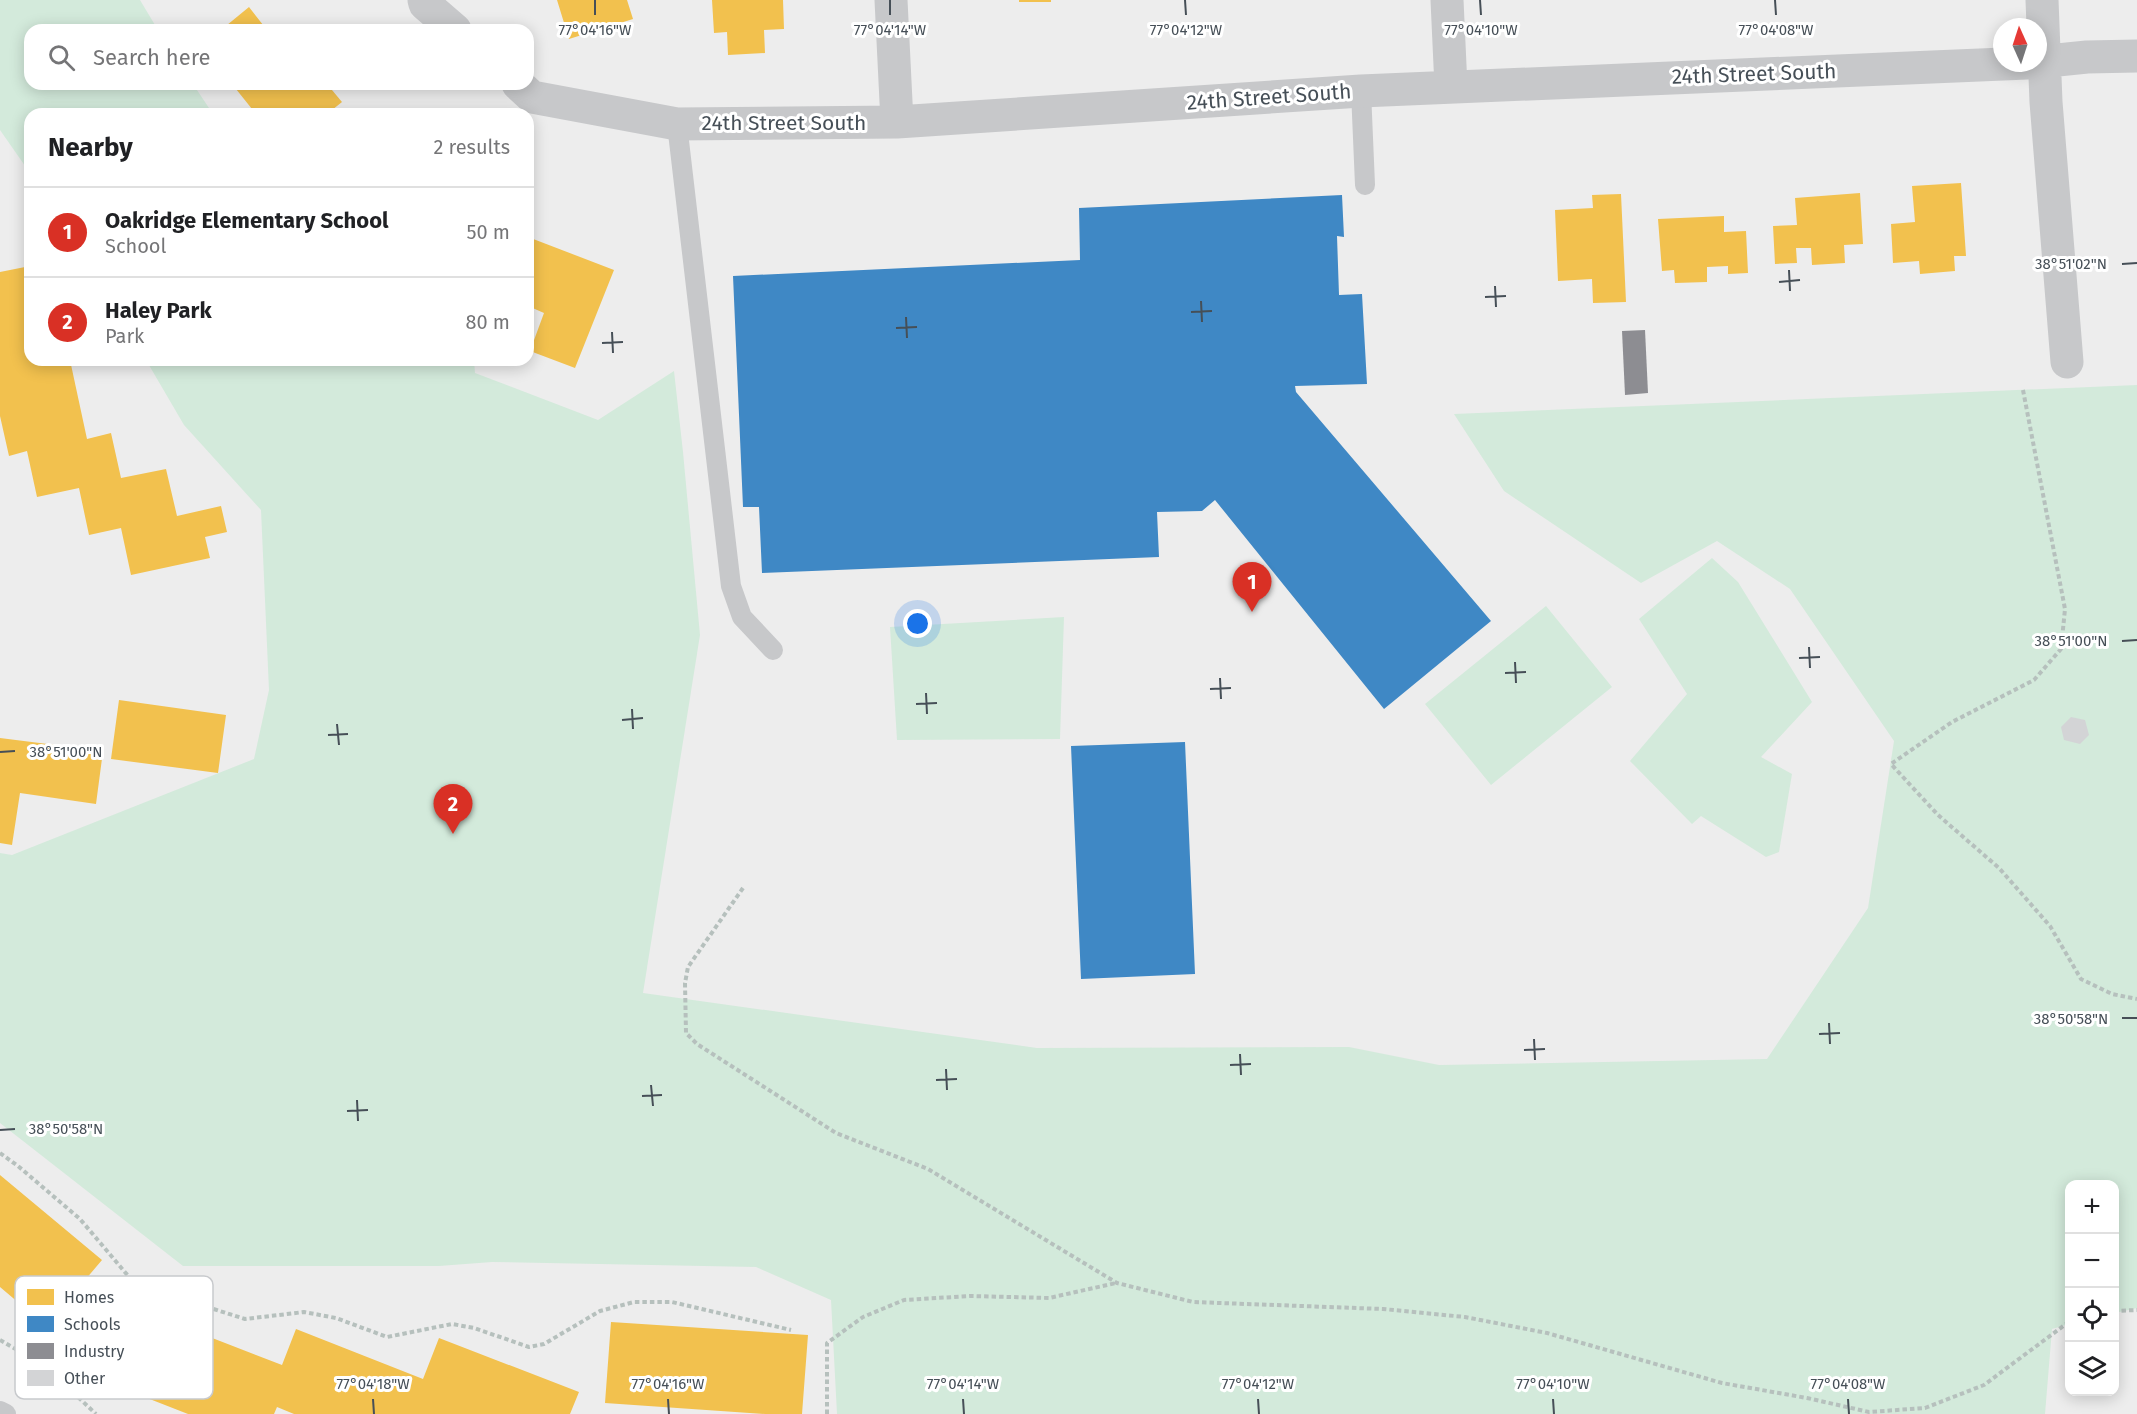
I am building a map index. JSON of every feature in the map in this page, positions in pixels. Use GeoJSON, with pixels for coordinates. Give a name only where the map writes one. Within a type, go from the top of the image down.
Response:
{"type":"FeatureCollection","features":[{"type":"Feature","properties":{"kind":"street"},"geometry":{"type":"LineString","coordinates":[[891,0],[897,122]]}},
{"type":"Feature","properties":{"kind":"street"},"geometry":{"type":"LineString","coordinates":[[1447,0],[1451,87]]}},
{"type":"Feature","properties":{"kind":"street"},"geometry":{"type":"LineString","coordinates":[[2041,18],[2042,0]]}},
{"type":"Feature","properties":{"kind":"street"},"geometry":{"type":"LineString","coordinates":[[424,2],[448,24]]}},
{"type":"Feature","properties":{"kind":"street","name":"24th Street South"},"geometry":{"type":"LineString","coordinates":[[2047,61],[2137,56]]}},
{"type":"Feature","properties":{"kind":"street","name":"24th Street South"},"geometry":{"type":"LineString","coordinates":[[524,90],[532,97],[677,124],[897,122],[1361,90],[1993,64]]}},
{"type":"Feature","properties":{"kind":"street"},"geometry":{"type":"LineString","coordinates":[[2039,72],[2046,102],[2067,362]]}},
{"type":"Feature","properties":{"kind":"lane"},"geometry":{"type":"LineString","coordinates":[[1361,90],[1365,185]]}},
{"type":"Feature","properties":{"kind":"lane"},"geometry":{"type":"LineString","coordinates":[[677,124],[730,586],[742,617],[773,651]]}},
{"type":"Feature","properties":{"kind":"lane"},"geometry":{"type":"LineString","coordinates":[[0,1411],[6,1414]]}},
{"type":"Feature","properties":{"kind":"path"},"geometry":{"type":"LineString","coordinates":[[2023,390],[2065,609],[2061,649],[2034,680],[1952,722],[1891,764],[1938,815],[1999,868],[2050,926],[2081,979],[2112,994],[2137,999]]}},
{"type":"Feature","properties":{"kind":"path"},"geometry":{"type":"LineString","coordinates":[[743,888],[688,967],[685,982],[687,1033],[697,1044],[836,1133],[928,1169],[1117,1282],[1193,1302],[1383,1309],[1465,1317],[1547,1333],[1722,1383],[1869,1412],[1925,1408],[1984,1385],[2065,1325]]}},
{"type":"Feature","properties":{"kind":"path"},"geometry":{"type":"LineString","coordinates":[[0,1154],[18,1166],[80,1219],[128,1276]]}},
{"type":"Feature","properties":{"kind":"path"},"geometry":{"type":"LineString","coordinates":[[827,1414],[826,1343],[863,1317],[904,1300],[970,1296],[1049,1298],[1117,1282]]}},
{"type":"Feature","properties":{"kind":"path"},"geometry":{"type":"LineString","coordinates":[[213,1309],[245,1319],[304,1312],[336,1318],[387,1337],[452,1324],[474,1328],[529,1347],[544,1344],[600,1311],[634,1302],[672,1302],[791,1330]]}},
{"type":"Feature","properties":{"kind":"path"},"geometry":{"type":"LineString","coordinates":[[2119,1311],[2137,1310]]}},
{"type":"Feature","properties":{"kind":"path"},"geometry":{"type":"LineString","coordinates":[[0,1340],[15,1349]]}},
{"type":"Feature","properties":{"kind":"path"},"geometry":{"type":"LineString","coordinates":[[79,1399],[96,1414]]}},
{"type":"Feature","properties":{"kind":"green space"},"geometry":{"type":"Polygon","coordinates":[[[0,0],[140,0],[154,24],[24,24],[24,90],[197,90],[209,108],[24,108],[24,164],[0,130],[0,0]]]}},
{"type":"Feature","properties":{"kind":"green space"},"geometry":{"type":"Polygon","coordinates":[[[150,366],[474,366],[475,373],[598,420],[674,371],[700,635],[643,993],[1037,1048],[1349,1047],[1439,1065],[1767,1059],[1868,908],[1894,741],[1790,589],[1717,541],[1641,583],[1504,491],[1454,414],[2137,385],[2137,1308],[2119,1312],[2119,1180],[2065,1180],[2065,1325],[2052,1329],[2045,1414],[837,1414],[831,1300],[756,1267],[492,1262],[439,1266],[183,1266],[0,1123],[0,853],[12,855],[254,759],[269,690],[261,510],[184,425],[150,366]]]}},
{"type":"Feature","properties":{"kind":"green space"},"geometry":{"type":"Polygon","coordinates":[[[1712,558],[1738,582],[1812,702],[1761,757],[1792,774],[1779,852],[1766,857],[1701,816],[1692,824],[1630,761],[1687,694],[1639,619],[1712,558]]]}},
{"type":"Feature","properties":{"kind":"green space"},"geometry":{"type":"Polygon","coordinates":[[[1546,606],[1612,687],[1491,785],[1425,704],[1546,606]]]}},
{"type":"Feature","properties":{"kind":"green space"},"geometry":{"type":"Polygon","coordinates":[[[1064,617],[1060,739],[897,740],[890,627],[1064,617]]]}},
{"type":"Feature","properties":{"kind":"building: Homes"},"geometry":{"type":"Polygon","coordinates":[[[557,0],[627,0],[633,19],[569,39],[557,0]]]}},
{"type":"Feature","properties":{"kind":"building: Homes"},"geometry":{"type":"Polygon","coordinates":[[[712,0],[783,0],[784,29],[764,30],[765,53],[728,55],[727,32],[714,33],[712,0]]]}},
{"type":"Feature","properties":{"kind":"building: Homes"},"geometry":{"type":"Polygon","coordinates":[[[1019,0],[1051,0],[1051,2],[1019,2],[1019,0]]]}},
{"type":"Feature","properties":{"kind":"building: Homes"},"geometry":{"type":"Polygon","coordinates":[[[249,7],[262,24],[228,24],[249,7]]]}},
{"type":"Feature","properties":{"kind":"building: Homes"},"geometry":{"type":"Polygon","coordinates":[[[237,90],[332,90],[342,102],[334,108],[251,108],[237,90]]]}},
{"type":"Feature","properties":{"kind":"building: Homes"},"geometry":{"type":"Polygon","coordinates":[[[1961,183],[1966,256],[1954,256],[1955,271],[1920,274],[1919,261],[1893,263],[1891,224],[1915,222],[1912,186],[1961,183]]]}},
{"type":"Feature","properties":{"kind":"building: Homes"},"geometry":{"type":"Polygon","coordinates":[[[1860,193],[1863,244],[1844,245],[1845,263],[1812,265],[1811,248],[1796,248],[1797,263],[1775,264],[1773,226],[1797,225],[1795,198],[1860,193]]]}},
{"type":"Feature","properties":{"kind":"building: Homes"},"geometry":{"type":"Polygon","coordinates":[[[1621,194],[1626,302],[1593,303],[1592,279],[1558,281],[1555,210],[1593,208],[1592,195],[1621,194]]]}},
{"type":"Feature","properties":{"kind":"building: Homes"},"geometry":{"type":"Polygon","coordinates":[[[1724,216],[1724,232],[1746,231],[1748,273],[1728,274],[1728,266],[1707,267],[1707,282],[1675,283],[1674,270],[1662,271],[1658,219],[1724,216]]]}},
{"type":"Feature","properties":{"kind":"building: Homes"},"geometry":{"type":"Polygon","coordinates":[[[534,239],[614,270],[575,368],[534,353],[534,340],[544,313],[534,309],[534,239]]]}},
{"type":"Feature","properties":{"kind":"building: Homes"},"geometry":{"type":"Polygon","coordinates":[[[24,267],[24,366],[71,366],[87,439],[111,433],[121,478],[166,469],[177,516],[221,506],[227,532],[205,537],[210,558],[131,575],[121,528],[89,535],[79,488],[37,497],[27,451],[9,456],[0,416],[0,272],[24,267]]]}},
{"type":"Feature","properties":{"kind":"building: Homes"},"geometry":{"type":"Polygon","coordinates":[[[119,700],[226,715],[218,773],[111,759],[119,700]]]}},
{"type":"Feature","properties":{"kind":"building: Homes"},"geometry":{"type":"Polygon","coordinates":[[[0,738],[103,751],[96,804],[20,793],[12,845],[0,843],[0,738]]]}},
{"type":"Feature","properties":{"kind":"building: Homes"},"geometry":{"type":"Polygon","coordinates":[[[0,1175],[102,1260],[88,1276],[15,1276],[15,1300],[0,1287],[0,1175]]]}},
{"type":"Feature","properties":{"kind":"building: Homes"},"geometry":{"type":"Polygon","coordinates":[[[611,1322],[808,1335],[802,1414],[765,1414],[605,1403],[611,1322]]]}},
{"type":"Feature","properties":{"kind":"building: Homes"},"geometry":{"type":"Polygon","coordinates":[[[296,1329],[423,1379],[439,1338],[579,1392],[570,1414],[294,1414],[277,1407],[274,1414],[188,1414],[150,1399],[213,1399],[213,1338],[282,1365],[296,1329]]]}},
{"type":"Feature","properties":{"kind":"building: Schools"},"geometry":{"type":"Polygon","coordinates":[[[1342,195],[1344,237],[1337,236],[1339,295],[1362,294],[1367,384],[1295,386],[1296,392],[1491,621],[1384,709],[1215,500],[1202,511],[1157,512],[1159,557],[762,573],[759,507],[743,507],[733,276],[1080,260],[1079,208],[1342,195]]]}},
{"type":"Feature","properties":{"kind":"building: Schools"},"geometry":{"type":"Polygon","coordinates":[[[1185,742],[1195,974],[1081,979],[1071,746],[1185,742]]]}},
{"type":"Feature","properties":{"kind":"building: Industry"},"geometry":{"type":"Polygon","coordinates":[[[1645,330],[1648,393],[1625,395],[1622,331],[1645,330]]]}},
{"type":"Feature","properties":{"kind":"building: Other"},"geometry":{"type":"Polygon","coordinates":[[[2071,717],[2085,720],[2089,735],[2080,744],[2064,740],[2061,727],[2071,717]]]}},
{"type":"Feature","properties":{"kind":"place","name":"Oakridge Elementary School"},"geometry":{"type":"Point","coordinates":[1252,612]}},
{"type":"Feature","properties":{"kind":"place","name":"Haley Park"},"geometry":{"type":"Point","coordinates":[453,834]}}]}
